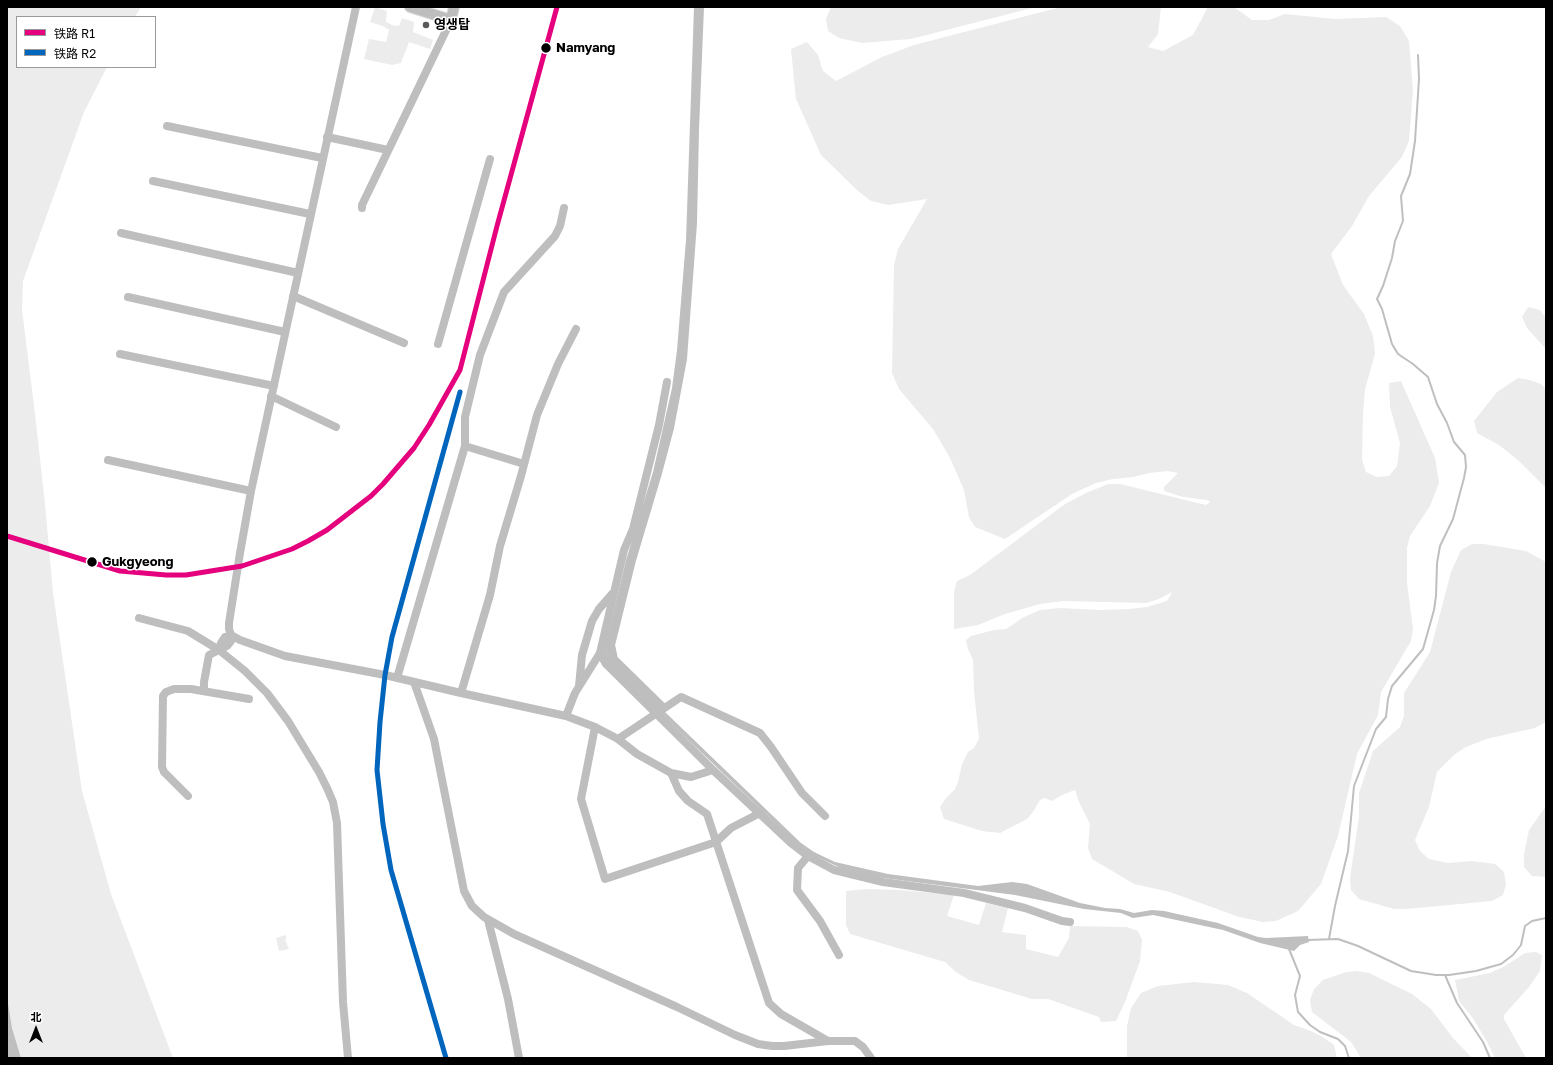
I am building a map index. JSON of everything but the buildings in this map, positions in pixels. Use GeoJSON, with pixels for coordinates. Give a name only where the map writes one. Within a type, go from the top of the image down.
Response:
{"type":"FeatureCollection","features":[{"type":"Feature","properties":{"kind":"main road"},"geometry":{"type":"LineString","coordinates":[[410,7],[451,20],[454,7]]}},
{"type":"Feature","properties":{"kind":"street"},"geometry":{"type":"LineString","coordinates":[[356,7],[322,158],[251,491],[229,630],[236,638],[285,656],[397,678],[566,716],[595,727],[618,739],[637,754],[671,773],[691,777],[713,770]]}},
{"type":"Feature","properties":{"kind":"street"},"geometry":{"type":"LineString","coordinates":[[700,7],[695,130],[694,223],[683,359],[664,450],[632,560],[611,645],[614,660],[661,710],[713,770],[791,843],[808,856],[834,870],[861,878],[964,893],[1025,908],[1062,921],[1070,922]]}},
{"type":"Feature","properties":{"kind":"street"},"geometry":{"type":"LineString","coordinates":[[362,208],[362,205],[388,150],[451,20]]}},
{"type":"Feature","properties":{"kind":"street"},"geometry":{"type":"LineString","coordinates":[[168,126],[322,158]]}},
{"type":"Feature","properties":{"kind":"street"},"geometry":{"type":"LineString","coordinates":[[327,137],[388,150]]}},
{"type":"Feature","properties":{"kind":"street"},"geometry":{"type":"LineString","coordinates":[[438,344],[490,159]]}},
{"type":"Feature","properties":{"kind":"street"},"geometry":{"type":"LineString","coordinates":[[153,181],[310,214]]}},
{"type":"Feature","properties":{"kind":"street"},"geometry":{"type":"LineString","coordinates":[[397,678],[464,446],[464,417],[480,355],[504,292],[555,236],[560,226],[564,208]]}},
{"type":"Feature","properties":{"kind":"street"},"geometry":{"type":"LineString","coordinates":[[121,233],[298,273]]}},
{"type":"Feature","properties":{"kind":"street"},"geometry":{"type":"LineString","coordinates":[[293,296],[404,343]]}},
{"type":"Feature","properties":{"kind":"street"},"geometry":{"type":"LineString","coordinates":[[128,297],[285,332]]}},
{"type":"Feature","properties":{"kind":"street"},"geometry":{"type":"LineString","coordinates":[[461,693],[490,595],[500,546],[537,415],[558,364],[576,329]]}},
{"type":"Feature","properties":{"kind":"street"},"geometry":{"type":"LineString","coordinates":[[120,354],[274,386]]}},
{"type":"Feature","properties":{"kind":"street"},"geometry":{"type":"LineString","coordinates":[[566,716],[579,688],[600,653],[624,550],[633,529],[659,425],[667,382]]}},
{"type":"Feature","properties":{"kind":"street"},"geometry":{"type":"LineString","coordinates":[[271,396],[336,427]]}},
{"type":"Feature","properties":{"kind":"street"},"geometry":{"type":"LineString","coordinates":[[464,446],[524,464]]}},
{"type":"Feature","properties":{"kind":"street"},"geometry":{"type":"LineString","coordinates":[[108,460],[251,491]]}},
{"type":"Feature","properties":{"kind":"street"},"geometry":{"type":"LineString","coordinates":[[579,688],[582,655],[590,626],[599,609],[615,590]]}},
{"type":"Feature","properties":{"kind":"street"},"geometry":{"type":"LineString","coordinates":[[139,618],[188,631],[219,650],[245,671],[267,693],[288,721],[319,772],[333,802],[337,823],[343,1002],[348,1058]]}},
{"type":"Feature","properties":{"kind":"street"},"geometry":{"type":"LineString","coordinates":[[204,690],[209,655],[227,646],[231,642],[232,635]]}},
{"type":"Feature","properties":{"kind":"street"},"geometry":{"type":"LineString","coordinates":[[600,653],[606,664],[661,710]]}},
{"type":"Feature","properties":{"kind":"street"},"geometry":{"type":"LineString","coordinates":[[414,682],[434,739],[464,891],[472,906],[488,920],[514,934],[758,1044],[784,1046],[828,1041],[855,1041],[863,1047],[871,1058]]}},
{"type":"Feature","properties":{"kind":"street"},"geometry":{"type":"LineString","coordinates":[[188,796],[164,772],[162,767],[163,696],[166,692],[174,689],[204,690],[249,699]]}},
{"type":"Feature","properties":{"kind":"street"},"geometry":{"type":"LineString","coordinates":[[618,739],[681,697],[760,733],[802,793],[825,816]]}},
{"type":"Feature","properties":{"kind":"street"},"geometry":{"type":"LineString","coordinates":[[595,727],[581,799],[605,879],[716,842],[731,828],[760,813]]}},
{"type":"Feature","properties":{"kind":"street"},"geometry":{"type":"LineString","coordinates":[[671,773],[679,791],[688,802],[707,814],[769,1003],[781,1014],[828,1041]]}},
{"type":"Feature","properties":{"kind":"street"},"geometry":{"type":"LineString","coordinates":[[808,856],[798,868],[798,890],[820,921],[839,955]]}},
{"type":"Feature","properties":{"kind":"street"},"geometry":{"type":"LineString","coordinates":[[488,920],[508,999],[519,1058]]}},
{"type":"Feature","properties":{"kind":"shaded area"},"geometry":{"type":"Polygon","coordinates":[[[7,7],[141,7],[136,16],[16,16],[16,68],[106,68],[84,112],[23,281],[22,310],[45,504],[53,593],[82,791],[111,894],[173,1058],[21,1058],[12,1028],[7,999],[7,7]]]}},
{"type":"Feature","properties":{"kind":"shaded area"},"geometry":{"type":"Polygon","coordinates":[[[375,7],[387,11],[386,22],[392,25],[399,26],[402,18],[414,22],[413,32],[433,40],[430,49],[409,42],[401,63],[392,65],[364,59],[369,39],[386,42],[389,30],[383,26],[370,22],[375,7]]]}},
{"type":"Feature","properties":{"kind":"shaded area"},"geometry":{"type":"Polygon","coordinates":[[[694,7],[697,7],[691,214],[681,350],[668,426],[610,653],[665,712],[801,843],[814,852],[835,862],[888,874],[978,886],[1012,882],[1027,884],[1080,903],[1105,908],[1120,909],[1134,913],[1152,910],[1164,911],[1218,923],[1258,937],[1308,936],[1309,942],[1300,945],[1294,951],[1260,943],[1223,930],[1153,915],[1133,918],[1121,913],[1084,909],[1015,895],[876,877],[843,869],[813,855],[797,844],[610,665],[604,653],[605,647],[626,560],[653,472],[672,388],[677,350],[686,240],[694,7]]]}},
{"type":"Feature","properties":{"kind":"shaded area"},"geometry":{"type":"Polygon","coordinates":[[[831,7],[1036,7],[911,39],[862,43],[839,38],[828,31],[826,19],[831,7]]]}},
{"type":"Feature","properties":{"kind":"shaded area"},"geometry":{"type":"Polygon","coordinates":[[[1061,7],[1161,7],[1158,34],[1148,47],[1163,51],[1193,35],[1208,7],[1234,7],[1252,20],[1269,20],[1285,14],[1335,19],[1386,17],[1400,26],[1409,41],[1413,91],[1409,141],[1402,157],[1369,196],[1352,226],[1331,254],[1343,285],[1364,314],[1373,336],[1375,354],[1365,389],[1363,413],[1362,460],[1366,472],[1377,477],[1389,476],[1397,466],[1400,443],[1390,407],[1389,383],[1401,381],[1435,458],[1439,483],[1430,506],[1410,536],[1407,548],[1407,583],[1413,629],[1411,641],[1381,692],[1378,715],[1357,754],[1338,836],[1321,884],[1298,911],[1276,921],[1263,922],[1239,917],[1170,892],[1134,884],[1092,859],[1088,848],[1090,824],[1075,790],[1052,801],[1045,798],[1040,800],[1027,819],[1000,833],[982,831],[944,819],[940,807],[955,789],[962,764],[968,752],[974,748],[979,739],[974,691],[973,660],[966,640],[971,636],[994,630],[1006,629],[1024,617],[1040,610],[1060,608],[1101,610],[1147,607],[1167,601],[1172,592],[1159,599],[1146,603],[1063,601],[1040,604],[1005,614],[978,625],[954,629],[954,592],[957,581],[970,575],[1065,504],[1108,484],[1120,484],[1206,505],[1210,502],[1207,500],[1183,497],[1164,491],[1164,487],[1178,473],[1168,471],[1149,473],[1096,483],[1072,494],[1005,539],[975,527],[969,517],[964,490],[950,458],[933,429],[899,389],[892,373],[894,265],[898,249],[927,199],[888,205],[871,201],[858,191],[821,155],[796,99],[791,49],[807,42],[818,55],[823,71],[836,81],[882,57],[914,45],[1061,7]]]}},
{"type":"Feature","properties":{"kind":"shaded area"},"geometry":{"type":"Polygon","coordinates":[[[1528,307],[1540,310],[1546,318],[1546,349],[1527,328],[1522,317],[1528,307]]]}},
{"type":"Feature","properties":{"kind":"shaded area"},"geometry":{"type":"Polygon","coordinates":[[[1518,378],[1541,384],[1546,389],[1546,488],[1519,461],[1499,445],[1477,433],[1474,421],[1497,392],[1518,378]]]}},
{"type":"Feature","properties":{"kind":"shaded area"},"geometry":{"type":"Polygon","coordinates":[[[1472,544],[1484,544],[1526,551],[1546,562],[1546,722],[1535,728],[1486,739],[1464,748],[1454,755],[1437,772],[1429,807],[1415,840],[1420,851],[1429,859],[1448,863],[1471,861],[1495,864],[1504,872],[1506,884],[1503,895],[1492,901],[1394,909],[1359,899],[1351,890],[1350,878],[1359,817],[1359,793],[1373,751],[1400,727],[1404,716],[1404,693],[1430,652],[1451,572],[1461,550],[1472,544]]]}},
{"type":"Feature","properties":{"kind":"shaded area"},"geometry":{"type":"Polygon","coordinates":[[[1546,806],[1546,877],[1532,876],[1524,867],[1524,854],[1529,830],[1546,806]]]}},
{"type":"Feature","properties":{"kind":"shaded area"},"geometry":{"type":"Polygon","coordinates":[[[868,889],[954,895],[947,916],[979,925],[986,903],[1008,908],[1002,932],[1026,935],[1026,949],[1058,957],[1069,938],[1070,926],[1127,927],[1138,931],[1142,940],[1140,961],[1125,1002],[1116,1021],[1101,1022],[1099,1017],[1048,999],[1032,999],[969,980],[956,972],[945,962],[850,934],[846,925],[846,891],[868,889]]]}},
{"type":"Feature","properties":{"kind":"shaded area"},"geometry":{"type":"Polygon","coordinates":[[[286,935],[285,940],[289,949],[279,951],[276,938],[286,935]]]}},
{"type":"Feature","properties":{"kind":"shaded area"},"geometry":{"type":"Polygon","coordinates":[[[1536,952],[1542,955],[1540,971],[1529,987],[1504,1015],[1504,1019],[1526,1058],[1495,1058],[1472,1017],[1459,1001],[1455,980],[1490,973],[1505,966],[1525,953],[1536,952]]]}},
{"type":"Feature","properties":{"kind":"shaded area"},"geometry":{"type":"Polygon","coordinates":[[[1357,971],[1369,973],[1412,994],[1431,1009],[1453,1038],[1472,1058],[1361,1058],[1351,1042],[1312,1012],[1310,1000],[1314,989],[1323,980],[1346,972],[1357,971]]]}},
{"type":"Feature","properties":{"kind":"shaded area"},"geometry":{"type":"Polygon","coordinates":[[[1194,982],[1228,985],[1247,993],[1294,1025],[1311,1031],[1334,1045],[1337,1058],[1127,1058],[1127,1026],[1131,1008],[1141,993],[1158,986],[1194,982]]]}},
{"type":"Feature","properties":{"kind":"shaded area"},"geometry":{"type":"Polygon","coordinates":[[[7,997],[12,1028],[21,1058],[7,1058],[7,997]]]}},
{"type":"Feature","properties":{"kind":"waterway"},"geometry":{"type":"LineString","coordinates":[[1329,939],[1348,851],[1354,786],[1376,729],[1386,717],[1388,699],[1392,686],[1423,649],[1434,610],[1437,563],[1440,546],[1453,519],[1466,467],[1465,455],[1454,442],[1447,423],[1437,404],[1428,377],[1398,354],[1392,344],[1382,309],[1377,299],[1383,286],[1392,258],[1395,241],[1403,221],[1401,196],[1410,174],[1415,141],[1419,79],[1418,55]]}},
{"type":"Feature","properties":{"kind":"waterway"},"geometry":{"type":"LineString","coordinates":[[1307,940],[1338,939],[1358,946],[1411,971],[1436,975],[1449,975],[1476,971],[1501,964],[1513,955],[1521,945],[1525,926],[1532,921],[1546,918]]}},
{"type":"Feature","properties":{"kind":"waterway"},"geometry":{"type":"LineString","coordinates":[[1289,949],[1300,976],[1295,995],[1298,1012],[1310,1025],[1320,1032],[1338,1039],[1345,1046],[1349,1058]]}},
{"type":"Feature","properties":{"kind":"waterway"},"geometry":{"type":"LineString","coordinates":[[1445,975],[1457,1003],[1483,1042],[1490,1058]]}},
{"type":"Feature","properties":{"kind":"railway"},"geometry":{"type":"LineString","coordinates":[[7,536],[108,568],[145,574],[186,575],[207,572],[242,566],[277,555],[308,541],[327,530],[360,505],[383,484],[403,462],[429,425],[460,370]]}},
{"type":"Feature","properties":{"kind":"rail line","name":"R1"},"geometry":{"type":"LineString","coordinates":[[7,536],[120,571],[166,575],[186,575],[242,566],[292,549],[327,530],[371,496],[414,448],[429,425],[460,370],[497,226],[557,7]]}},
{"type":"Feature","properties":{"kind":"rail line","name":"R2"},"geometry":{"type":"LineString","coordinates":[[446,1058],[391,870],[383,824],[377,770],[385,675],[392,637],[460,392]]}},
{"type":"Feature","properties":{"kind":"place","name":"영생탑"},"geometry":{"type":"Point","coordinates":[426,25]}},
{"type":"Feature","properties":{"kind":"place","name":"Namyang"},"geometry":{"type":"Point","coordinates":[546,48]}},
{"type":"Feature","properties":{"kind":"place","name":"Gukgyeong"},"geometry":{"type":"Point","coordinates":[92,562]}}]}
